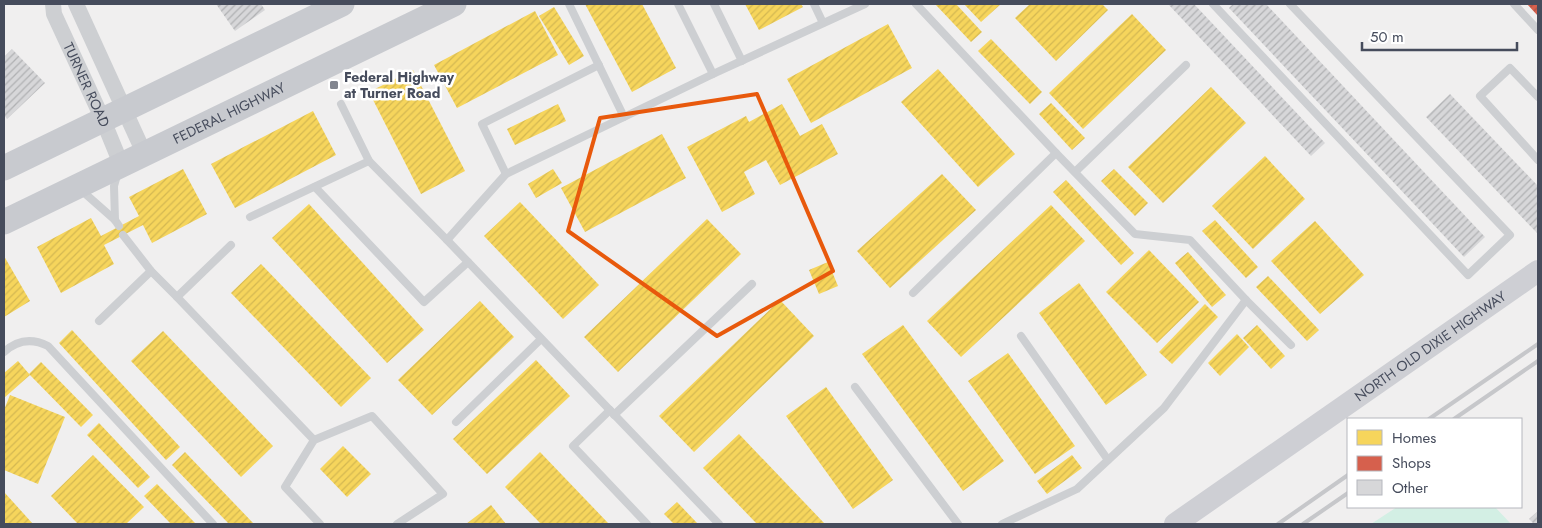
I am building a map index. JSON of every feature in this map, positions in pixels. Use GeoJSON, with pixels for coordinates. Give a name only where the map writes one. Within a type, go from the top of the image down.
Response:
{"type":"FeatureCollection","features":[{"type":"Feature","properties":{"kind":"main road"},"geometry":{"type":"LineString","coordinates":[[4,168],[342,4]]}},
{"type":"Feature","properties":{"kind":"main road","name":"FEDERAL HIGHWAY"},"geometry":{"type":"LineString","coordinates":[[4,222],[454,4]]}},
{"type":"Feature","properties":{"kind":"street","name":"TURNER ROAD"},"geometry":{"type":"LineString","coordinates":[[53,4],[54,14],[114,115],[144,153]]}},
{"type":"Feature","properties":{"kind":"street","name":"TURNER ROAD"},"geometry":{"type":"LineString","coordinates":[[76,4],[114,115],[121,164]]}},
{"type":"Feature","properties":{"kind":"street","name":"NORTH OLD DIXIE HIGHWAY"},"geometry":{"type":"LineString","coordinates":[[1175,524],[1538,270]]}},
{"type":"Feature","properties":{"kind":"lane"},"geometry":{"type":"LineString","coordinates":[[569,4],[624,117]]}},
{"type":"Feature","properties":{"kind":"lane"},"geometry":{"type":"LineString","coordinates":[[678,4],[713,74]]}},
{"type":"Feature","properties":{"kind":"lane"},"geometry":{"type":"LineString","coordinates":[[714,4],[742,61]]}},
{"type":"Feature","properties":{"kind":"lane"},"geometry":{"type":"LineString","coordinates":[[814,4],[823,23]]}},
{"type":"Feature","properties":{"kind":"lane"},"geometry":{"type":"LineString","coordinates":[[447,240],[506,174],[713,74],[865,4]]}},
{"type":"Feature","properties":{"kind":"lane"},"geometry":{"type":"LineString","coordinates":[[916,4],[1135,234],[1190,240],[1291,345]]}},
{"type":"Feature","properties":{"kind":"lane"},"geometry":{"type":"LineString","coordinates":[[1213,4],[1468,275],[1510,235],[1290,4]]}},
{"type":"Feature","properties":{"kind":"lane"},"geometry":{"type":"LineString","coordinates":[[1514,4],[1538,30]]}},
{"type":"Feature","properties":{"kind":"lane"},"geometry":{"type":"LineString","coordinates":[[506,174],[482,124],[599,65]]}},
{"type":"Feature","properties":{"kind":"lane"},"geometry":{"type":"LineString","coordinates":[[1074,172],[1186,65]]}},
{"type":"Feature","properties":{"kind":"lane"},"geometry":{"type":"LineString","coordinates":[[1538,98],[1510,68],[1480,96],[1538,160]]}},
{"type":"Feature","properties":{"kind":"lane"},"geometry":{"type":"LineString","coordinates":[[341,104],[369,161],[719,524]]}},
{"type":"Feature","properties":{"kind":"lane"},"geometry":{"type":"LineString","coordinates":[[913,293],[1056,153]]}},
{"type":"Feature","properties":{"kind":"lane"},"geometry":{"type":"LineString","coordinates":[[250,217],[369,161]]}},
{"type":"Feature","properties":{"kind":"lane"},"geometry":{"type":"LineString","coordinates":[[76,186],[117,223],[114,186],[121,164]]}},
{"type":"Feature","properties":{"kind":"lane"},"geometry":{"type":"LineString","coordinates":[[315,187],[424,302],[468,262]]}},
{"type":"Feature","properties":{"kind":"lane"},"geometry":{"type":"LineString","coordinates":[[123,235],[151,271],[314,440]]}},
{"type":"Feature","properties":{"kind":"lane"},"geometry":{"type":"LineString","coordinates":[[177,298],[231,245]]}},
{"type":"Feature","properties":{"kind":"lane"},"geometry":{"type":"LineString","coordinates":[[99,321],[151,271]]}},
{"type":"Feature","properties":{"kind":"lane"},"geometry":{"type":"LineString","coordinates":[[647,524],[573,446],[612,413],[752,284]]}},
{"type":"Feature","properties":{"kind":"lane"},"geometry":{"type":"LineString","coordinates":[[1002,524],[1077,489],[1164,408],[1246,300]]}},
{"type":"Feature","properties":{"kind":"lane"},"geometry":{"type":"LineString","coordinates":[[1021,336],[1108,460]]}},
{"type":"Feature","properties":{"kind":"lane"},"geometry":{"type":"LineString","coordinates":[[456,422],[541,339]]}},
{"type":"Feature","properties":{"kind":"lane"},"geometry":{"type":"LineString","coordinates":[[4,352],[18,342],[28,340],[39,341],[48,346],[213,524]]}},
{"type":"Feature","properties":{"kind":"lane"},"geometry":{"type":"LineString","coordinates":[[855,387],[958,524]]}},
{"type":"Feature","properties":{"kind":"lane"},"geometry":{"type":"LineString","coordinates":[[320,524],[285,487],[314,440],[372,416],[443,494],[396,524]]}},
{"type":"Feature","properties":{"kind":"highlighted area"},"geometry":{"type":"Polygon","coordinates":[[[757,94],[833,271],[717,336],[568,231],[600,118],[757,94]]]}},
{"type":"Feature","properties":{"kind":"green space"},"geometry":{"type":"Polygon","coordinates":[[[1395,508],[1496,508],[1511,524],[1371,524],[1395,508]]]}},
{"type":"Feature","properties":{"kind":"building: Homes"},"geometry":{"type":"Polygon","coordinates":[[[585,4],[642,4],[676,68],[632,92],[585,4]]]}},
{"type":"Feature","properties":{"kind":"building: Homes"},"geometry":{"type":"Polygon","coordinates":[[[745,4],[801,4],[803,7],[759,30],[745,4]]]}},
{"type":"Feature","properties":{"kind":"building: Homes"},"geometry":{"type":"Polygon","coordinates":[[[935,4],[956,4],[982,32],[971,42],[935,4]]]}},
{"type":"Feature","properties":{"kind":"building: Homes"},"geometry":{"type":"Polygon","coordinates":[[[964,4],[1001,4],[981,22],[964,4]]]}},
{"type":"Feature","properties":{"kind":"building: Homes"},"geometry":{"type":"Polygon","coordinates":[[[1030,4],[1102,4],[1108,10],[1056,61],[1015,18],[1030,4]]]}},
{"type":"Feature","properties":{"kind":"building: Homes"},"geometry":{"type":"Polygon","coordinates":[[[554,7],[584,56],[569,65],[539,16],[554,7]]]}},
{"type":"Feature","properties":{"kind":"building: Homes"},"geometry":{"type":"Polygon","coordinates":[[[535,11],[558,55],[457,108],[434,65],[535,11]]]}},
{"type":"Feature","properties":{"kind":"building: Homes"},"geometry":{"type":"Polygon","coordinates":[[[1132,14],[1166,50],[1083,129],[1049,93],[1132,14]]]}},
{"type":"Feature","properties":{"kind":"building: Homes"},"geometry":{"type":"Polygon","coordinates":[[[888,24],[912,68],[811,123],[787,79],[888,24]]]}},
{"type":"Feature","properties":{"kind":"building: Homes"},"geometry":{"type":"Polygon","coordinates":[[[991,39],[1042,92],[1030,104],[978,51],[991,39]]]}},
{"type":"Feature","properties":{"kind":"building: Homes"},"geometry":{"type":"Polygon","coordinates":[[[938,69],[1015,154],[978,187],[901,102],[938,69]]]}},
{"type":"Feature","properties":{"kind":"building: Homes"},"geometry":{"type":"Polygon","coordinates":[[[413,70],[465,171],[421,194],[369,92],[413,70]]]}},
{"type":"Feature","properties":{"kind":"building: Homes"},"geometry":{"type":"Polygon","coordinates":[[[1211,87],[1246,123],[1163,203],[1128,167],[1211,87]]]}},
{"type":"Feature","properties":{"kind":"building: Homes"},"geometry":{"type":"Polygon","coordinates":[[[1051,103],[1085,138],[1072,150],[1039,114],[1051,103]]]}},
{"type":"Feature","properties":{"kind":"building: Homes"},"geometry":{"type":"Polygon","coordinates":[[[558,104],[566,121],[515,145],[507,129],[558,104]]]}},
{"type":"Feature","properties":{"kind":"building: Homes"},"geometry":{"type":"Polygon","coordinates":[[[782,104],[800,136],[822,124],[838,154],[780,185],[766,160],[744,172],[755,194],[722,212],[687,147],[746,116],[749,122],[782,104]]]}},
{"type":"Feature","properties":{"kind":"building: Homes"},"geometry":{"type":"Polygon","coordinates":[[[313,111],[336,155],[235,208],[211,164],[313,111]]]}},
{"type":"Feature","properties":{"kind":"building: Homes"},"geometry":{"type":"Polygon","coordinates":[[[662,134],[686,178],[585,232],[561,188],[662,134]]]}},
{"type":"Feature","properties":{"kind":"building: Homes"},"geometry":{"type":"Polygon","coordinates":[[[1265,156],[1305,199],[1253,249],[1212,206],[1265,156]]]}},
{"type":"Feature","properties":{"kind":"building: Homes"},"geometry":{"type":"Polygon","coordinates":[[[183,169],[207,214],[152,243],[143,225],[104,245],[114,264],[61,293],[37,247],[91,218],[101,236],[139,216],[129,197],[183,169]]]}},
{"type":"Feature","properties":{"kind":"building: Homes"},"geometry":{"type":"Polygon","coordinates":[[[553,169],[562,183],[536,198],[528,184],[553,169]]]}},
{"type":"Feature","properties":{"kind":"building: Homes"},"geometry":{"type":"Polygon","coordinates":[[[1114,169],[1148,203],[1135,216],[1101,181],[1114,169]]]}},
{"type":"Feature","properties":{"kind":"building: Homes"},"geometry":{"type":"Polygon","coordinates":[[[942,174],[976,210],[890,288],[857,251],[942,174]]]}},
{"type":"Feature","properties":{"kind":"building: Homes"},"geometry":{"type":"Polygon","coordinates":[[[1066,180],[1134,253],[1121,265],[1053,192],[1066,180]]]}},
{"type":"Feature","properties":{"kind":"building: Homes"},"geometry":{"type":"Polygon","coordinates":[[[520,202],[599,285],[563,319],[484,236],[520,202]]]}},
{"type":"Feature","properties":{"kind":"building: Homes"},"geometry":{"type":"Polygon","coordinates":[[[309,204],[424,330],[387,363],[272,238],[309,204]]]}},
{"type":"Feature","properties":{"kind":"building: Homes"},"geometry":{"type":"Polygon","coordinates":[[[1051,205],[1085,241],[961,357],[927,321],[1051,205]]]}},
{"type":"Feature","properties":{"kind":"building: Homes"},"geometry":{"type":"Polygon","coordinates":[[[707,219],[741,254],[618,372],[584,337],[707,219]]]}},
{"type":"Feature","properties":{"kind":"building: Homes"},"geometry":{"type":"Polygon","coordinates":[[[1215,220],[1258,267],[1246,278],[1202,231],[1215,220]]]}},
{"type":"Feature","properties":{"kind":"building: Homes"},"geometry":{"type":"Polygon","coordinates":[[[1315,221],[1364,275],[1320,314],[1271,261],[1315,221]]]}},
{"type":"Feature","properties":{"kind":"building: Homes"},"geometry":{"type":"Polygon","coordinates":[[[1149,250],[1199,302],[1157,343],[1106,292],[1149,250]]]}},
{"type":"Feature","properties":{"kind":"building: Homes"},"geometry":{"type":"Polygon","coordinates":[[[1188,252],[1226,295],[1212,307],[1175,263],[1188,252]]]}},
{"type":"Feature","properties":{"kind":"building: Homes"},"geometry":{"type":"Polygon","coordinates":[[[4,256],[30,301],[4,317],[4,256]]]}},
{"type":"Feature","properties":{"kind":"building: Homes"},"geometry":{"type":"Polygon","coordinates":[[[828,262],[838,286],[819,294],[809,270],[828,262]]]}},
{"type":"Feature","properties":{"kind":"building: Homes"},"geometry":{"type":"Polygon","coordinates":[[[261,264],[371,378],[341,407],[231,293],[261,264]]]}},
{"type":"Feature","properties":{"kind":"building: Homes"},"geometry":{"type":"Polygon","coordinates":[[[1268,276],[1319,330],[1307,341],[1256,287],[1268,276]]]}},
{"type":"Feature","properties":{"kind":"building: Homes"},"geometry":{"type":"Polygon","coordinates":[[[1079,283],[1147,375],[1106,405],[1039,313],[1079,283]]]}},
{"type":"Feature","properties":{"kind":"building: Homes"},"geometry":{"type":"Polygon","coordinates":[[[780,300],[814,336],[694,452],[659,416],[780,300]]]}},
{"type":"Feature","properties":{"kind":"building: Homes"},"geometry":{"type":"Polygon","coordinates":[[[480,301],[514,337],[432,415],[398,380],[480,301]]]}},
{"type":"Feature","properties":{"kind":"building: Homes"},"geometry":{"type":"Polygon","coordinates":[[[1205,304],[1218,317],[1172,364],[1159,352],[1205,304]]]}},
{"type":"Feature","properties":{"kind":"building: Homes"},"geometry":{"type":"Polygon","coordinates":[[[903,325],[1004,461],[963,491],[862,354],[903,325]]]}},
{"type":"Feature","properties":{"kind":"building: Homes"},"geometry":{"type":"Polygon","coordinates":[[[1257,325],[1285,356],[1271,369],[1243,338],[1257,325]]]}},
{"type":"Feature","properties":{"kind":"building: Homes"},"geometry":{"type":"Polygon","coordinates":[[[72,330],[180,447],[166,460],[59,343],[72,330]]]}},
{"type":"Feature","properties":{"kind":"building: Homes"},"geometry":{"type":"Polygon","coordinates":[[[163,331],[273,446],[241,477],[131,361],[163,331]]]}},
{"type":"Feature","properties":{"kind":"building: Homes"},"geometry":{"type":"Polygon","coordinates":[[[1237,334],[1249,347],[1220,376],[1208,363],[1237,334]]]}},
{"type":"Feature","properties":{"kind":"building: Homes"},"geometry":{"type":"Polygon","coordinates":[[[1008,353],[1075,446],[1035,474],[968,381],[1008,353]]]}},
{"type":"Feature","properties":{"kind":"building: Homes"},"geometry":{"type":"Polygon","coordinates":[[[536,360],[570,396],[487,474],[453,439],[536,360]]]}},
{"type":"Feature","properties":{"kind":"building: Homes"},"geometry":{"type":"Polygon","coordinates":[[[18,361],[30,375],[4,398],[4,373],[18,361]]]}},
{"type":"Feature","properties":{"kind":"building: Homes"},"geometry":{"type":"Polygon","coordinates":[[[41,362],[93,415],[81,427],[29,374],[41,362]]]}},
{"type":"Feature","properties":{"kind":"building: Homes"},"geometry":{"type":"Polygon","coordinates":[[[826,387],[893,480],[853,509],[786,416],[826,387]]]}},
{"type":"Feature","properties":{"kind":"building: Homes"},"geometry":{"type":"Polygon","coordinates":[[[10,395],[65,417],[38,484],[4,470],[4,410],[10,395]]]}},
{"type":"Feature","properties":{"kind":"building: Homes"},"geometry":{"type":"Polygon","coordinates":[[[99,423],[150,477],[138,488],[87,435],[99,423]]]}},
{"type":"Feature","properties":{"kind":"building: Homes"},"geometry":{"type":"Polygon","coordinates":[[[739,434],[825,524],[757,524],[703,468],[739,434]]]}},
{"type":"Feature","properties":{"kind":"building: Homes"},"geometry":{"type":"Polygon","coordinates":[[[343,446],[371,474],[347,497],[320,469],[343,446]]]}},
{"type":"Feature","properties":{"kind":"building: Homes"},"geometry":{"type":"Polygon","coordinates":[[[185,452],[254,524],[229,524],[172,465],[185,452]]]}},
{"type":"Feature","properties":{"kind":"building: Homes"},"geometry":{"type":"Polygon","coordinates":[[[540,452],[609,524],[541,524],[505,487],[540,452]]]}},
{"type":"Feature","properties":{"kind":"building: Homes"},"geometry":{"type":"Polygon","coordinates":[[[93,455],[144,507],[126,524],[78,524],[51,496],[93,455]]]}},
{"type":"Feature","properties":{"kind":"building: Homes"},"geometry":{"type":"Polygon","coordinates":[[[1072,455],[1082,468],[1047,494],[1037,481],[1072,455]]]}},
{"type":"Feature","properties":{"kind":"building: Homes"},"geometry":{"type":"Polygon","coordinates":[[[157,484],[196,524],[171,524],[144,496],[157,484]]]}},
{"type":"Feature","properties":{"kind":"building: Homes"},"geometry":{"type":"Polygon","coordinates":[[[4,492],[33,524],[4,524],[4,492]]]}},
{"type":"Feature","properties":{"kind":"building: Homes"},"geometry":{"type":"Polygon","coordinates":[[[677,502],[698,524],[674,524],[664,514],[677,502]]]}},
{"type":"Feature","properties":{"kind":"building: Homes"},"geometry":{"type":"Polygon","coordinates":[[[491,505],[506,524],[466,524],[491,505]]]}},
{"type":"Feature","properties":{"kind":"building: Shops"},"geometry":{"type":"Polygon","coordinates":[[[1527,4],[1538,4],[1538,16],[1527,4]]]}},
{"type":"Feature","properties":{"kind":"building: Other"},"geometry":{"type":"Polygon","coordinates":[[[216,4],[261,4],[265,10],[235,31],[216,4]]]}},
{"type":"Feature","properties":{"kind":"building: Other"},"geometry":{"type":"Polygon","coordinates":[[[1168,4],[1194,4],[1325,143],[1311,156],[1168,4]]]}},
{"type":"Feature","properties":{"kind":"building: Other"},"geometry":{"type":"Polygon","coordinates":[[[1233,4],[1266,4],[1485,237],[1464,257],[1229,8],[1233,4]]]}},
{"type":"Feature","properties":{"kind":"building: Other"},"geometry":{"type":"Polygon","coordinates":[[[12,49],[45,83],[7,119],[4,115],[4,57],[12,49]]]}},
{"type":"Feature","properties":{"kind":"building: Other"},"geometry":{"type":"Polygon","coordinates":[[[1450,94],[1538,186],[1538,234],[1426,117],[1450,94]]]}},
{"type":"Feature","properties":{"kind":"building: Other"},"geometry":{"type":"Polygon","coordinates":[[[1538,511],[1538,524],[1534,524],[1529,519],[1538,511]]]}},
{"type":"Feature","properties":{"kind":"railway"},"geometry":{"type":"LineString","coordinates":[[1430,418],[1538,344]]}},
{"type":"Feature","properties":{"kind":"railway"},"geometry":{"type":"LineString","coordinates":[[1455,418],[1538,361]]}},
{"type":"Feature","properties":{"kind":"railway"},"geometry":{"type":"LineString","coordinates":[[1278,524],[1347,476]]}},
{"type":"Feature","properties":{"kind":"railway"},"geometry":{"type":"LineString","coordinates":[[1303,524],[1347,494]]}},
{"type":"Feature","properties":{"kind":"place","name":"Federal Highway at Turner Road"},"geometry":{"type":"Point","coordinates":[334,85]}}]}
